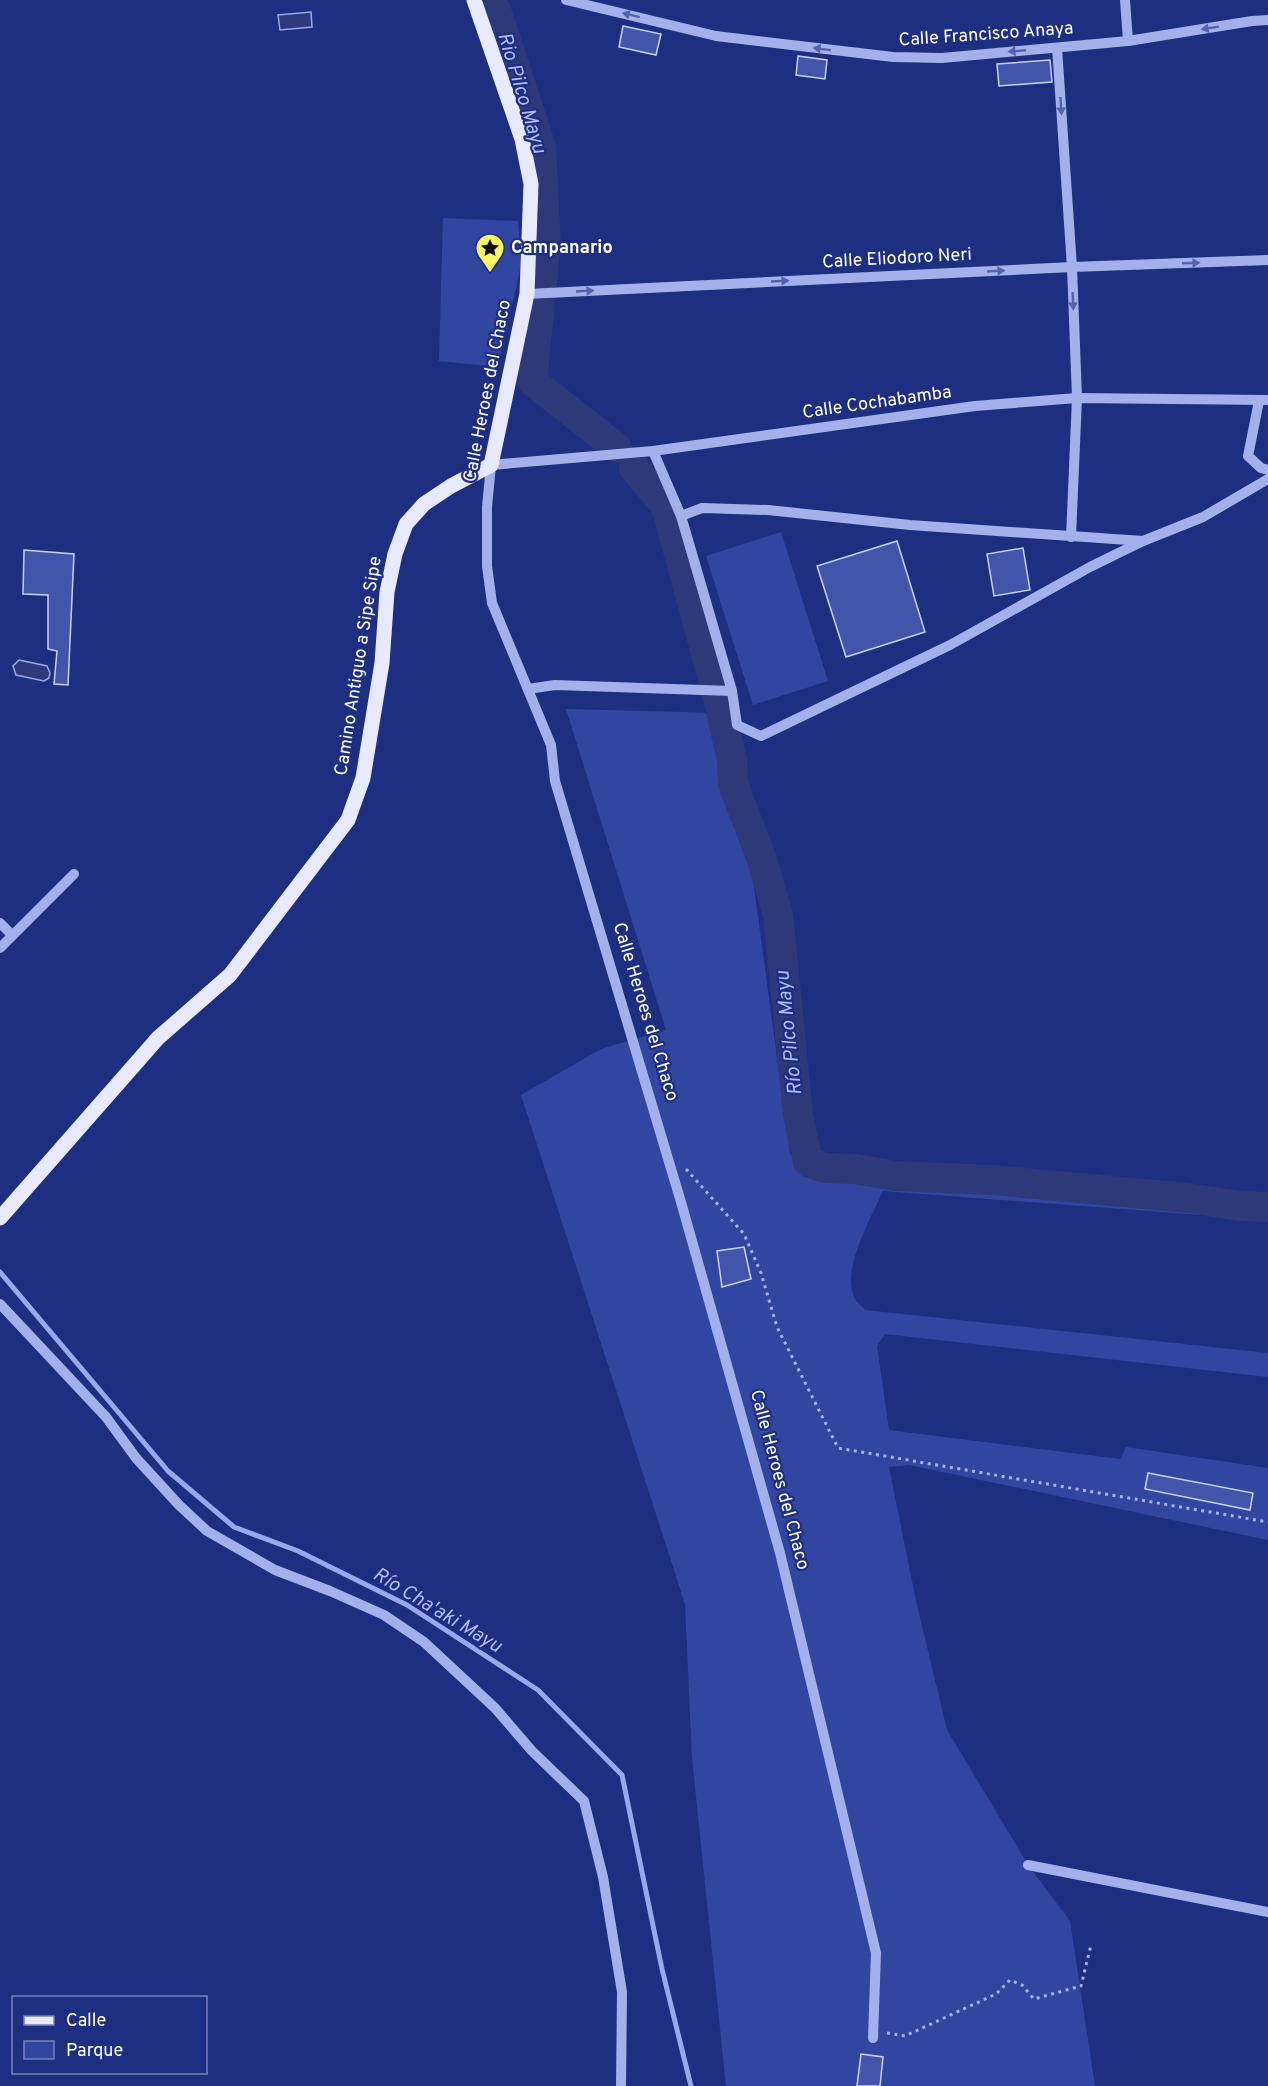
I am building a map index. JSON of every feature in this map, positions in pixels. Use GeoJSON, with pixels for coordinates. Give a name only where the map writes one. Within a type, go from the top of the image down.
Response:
{"type":"FeatureCollection","features":[{"type":"Feature","properties":{"kind":"main road","name":"Calle Heroes del Chaco"},"geometry":{"type":"LineString","coordinates":[[474,0],[522,140],[531,184],[527,294],[491,465]]}},
{"type":"Feature","properties":{"kind":"main road","name":"Camino Antiguo a Sipe Sipe"},"geometry":{"type":"LineString","coordinates":[[2,1212],[158,1038],[230,975],[348,820],[363,778],[382,663],[387,592],[395,554],[406,524],[424,504],[451,486],[491,465]]}},
{"type":"Feature","properties":{"kind":"street","name":"Calle Francisco Anaya"},"geometry":{"type":"LineString","coordinates":[[566,0],[716,36],[893,57],[942,58],[1128,41],[1268,20]]}},
{"type":"Feature","properties":{"kind":"street"},"geometry":{"type":"LineString","coordinates":[[1125,0],[1128,41]]}},
{"type":"Feature","properties":{"kind":"street"},"geometry":{"type":"LineString","coordinates":[[1057,48],[1072,267],[1077,398],[1071,537]]}},
{"type":"Feature","properties":{"kind":"street","name":"Calle Eliodoro Neri"},"geometry":{"type":"LineString","coordinates":[[527,294],[1072,267],[1268,260]]}},
{"type":"Feature","properties":{"kind":"street","name":"Calle Cochabamba"},"geometry":{"type":"LineString","coordinates":[[491,465],[653,451],[975,406],[1077,398],[1263,401]]}},
{"type":"Feature","properties":{"kind":"street"},"geometry":{"type":"LineString","coordinates":[[1263,401],[1248,456],[1261,468],[1268,470]]}},
{"type":"Feature","properties":{"kind":"street"},"geometry":{"type":"LineString","coordinates":[[653,451],[681,516],[732,691],[737,724],[761,736],[950,645],[1090,567],[1143,541],[1203,517],[1268,479]]}},
{"type":"Feature","properties":{"kind":"street","name":"Calle Heroes del Chaco"},"geometry":{"type":"LineString","coordinates":[[491,465],[487,507],[488,566],[492,603],[551,745],[555,781],[664,1144],[780,1553],[876,1953],[873,2034]]}},
{"type":"Feature","properties":{"kind":"street"},"geometry":{"type":"LineString","coordinates":[[681,516],[702,508],[768,510],[910,525],[1143,541]]}},
{"type":"Feature","properties":{"kind":"street"},"geometry":{"type":"LineString","coordinates":[[528,689],[555,685],[732,691]]}},
{"type":"Feature","properties":{"kind":"street"},"geometry":{"type":"LineString","coordinates":[[0,948],[74,874]]}},
{"type":"Feature","properties":{"kind":"street"},"geometry":{"type":"LineString","coordinates":[[0,923],[12,936]]}},
{"type":"Feature","properties":{"kind":"street"},"geometry":{"type":"LineString","coordinates":[[0,1304],[106,1417],[143,1466],[207,1531],[275,1570],[384,1615],[424,1642],[495,1708],[532,1751],[584,1802],[603,1877],[622,1992],[621,2086]]}},
{"type":"Feature","properties":{"kind":"street"},"geometry":{"type":"LineString","coordinates":[[1028,1865],[1268,1912]]}},
{"type":"Feature","properties":{"kind":"path"},"geometry":{"type":"LineString","coordinates":[[664,1144],[744,1234],[761,1272],[777,1327],[838,1448],[1268,1522]]}},
{"type":"Feature","properties":{"kind":"path"},"geometry":{"type":"LineString","coordinates":[[873,2034],[905,2036],[996,1994],[1010,1980],[1022,1985],[1034,1999],[1081,1986],[1091,1945]]}},
{"type":"Feature","properties":{"kind":"green space"},"geometry":{"type":"Polygon","coordinates":[[[443,218],[518,221],[521,265],[498,367],[439,361],[443,218]]]}},
{"type":"Feature","properties":{"kind":"green space"},"geometry":{"type":"Polygon","coordinates":[[[781,532],[828,681],[753,705],[706,556],[781,532]]]}},
{"type":"Feature","properties":{"kind":"green space"},"geometry":{"type":"Polygon","coordinates":[[[566,709],[721,713],[754,887],[790,1154],[801,1164],[855,1169],[896,1176],[993,1180],[1268,1207],[1268,1220],[883,1191],[859,1245],[851,1274],[851,1287],[855,1299],[865,1310],[1268,1353],[1268,1377],[885,1334],[877,1346],[889,1430],[1120,1459],[1126,1447],[1268,1468],[1268,1540],[909,1465],[889,1467],[916,1601],[947,1730],[1028,1865],[1070,1921],[1095,2086],[726,2086],[692,1758],[685,1604],[521,1095],[601,1049],[666,1030],[566,709]]]}},
{"type":"Feature","properties":{"kind":"shaded area"},"geometry":{"type":"Polygon","coordinates":[[[311,12],[312,27],[280,30],[278,15],[311,12]]]}},
{"type":"Feature","properties":{"kind":"shaded area"},"geometry":{"type":"Polygon","coordinates":[[[19,660],[47,666],[50,673],[49,678],[44,681],[16,675],[13,666],[19,660]]]}},
{"type":"Feature","properties":{"kind":"building"},"geometry":{"type":"Polygon","coordinates":[[[623,26],[661,34],[656,55],[619,47],[623,26]]]}},
{"type":"Feature","properties":{"kind":"building"},"geometry":{"type":"Polygon","coordinates":[[[798,56],[827,60],[825,79],[796,75],[798,56]]]}},
{"type":"Feature","properties":{"kind":"building"},"geometry":{"type":"Polygon","coordinates":[[[1050,60],[1052,82],[999,86],[997,64],[1050,60]]]}},
{"type":"Feature","properties":{"kind":"building"},"geometry":{"type":"Polygon","coordinates":[[[897,541],[925,632],[846,657],[817,566],[897,541]]]}},
{"type":"Feature","properties":{"kind":"building"},"geometry":{"type":"Polygon","coordinates":[[[1023,548],[1030,590],[994,596],[987,554],[1023,548]]]}},
{"type":"Feature","properties":{"kind":"building"},"geometry":{"type":"Polygon","coordinates":[[[24,550],[74,554],[68,685],[54,684],[57,651],[48,649],[48,595],[23,594],[24,550]]]}},
{"type":"Feature","properties":{"kind":"building"},"geometry":{"type":"Polygon","coordinates":[[[744,1247],[751,1279],[722,1287],[717,1251],[744,1247]]]}},
{"type":"Feature","properties":{"kind":"building"},"geometry":{"type":"Polygon","coordinates":[[[1148,1473],[1253,1493],[1250,1510],[1145,1489],[1148,1473]]]}},
{"type":"Feature","properties":{"kind":"building"},"geometry":{"type":"Polygon","coordinates":[[[861,2054],[883,2057],[880,2086],[857,2086],[861,2054]]]}},
{"type":"Feature","properties":{"kind":"waterway","name":"Rio Pilco Mayu"},"geometry":{"type":"LineString","coordinates":[[496,10],[541,147],[546,243],[542,284]]}},
{"type":"Feature","properties":{"kind":"waterway","name":"Rio Pilco Mayu"},"geometry":{"type":"LineString","coordinates":[[540,303],[532,381],[617,448]]}},
{"type":"Feature","properties":{"kind":"waterway","name":"Río Pilco Mayu"},"geometry":{"type":"LineString","coordinates":[[634,468],[666,506],[716,690],[732,760],[733,784],[762,860],[778,915],[798,1114],[808,1162],[825,1168],[855,1169],[896,1176],[993,1180],[1268,1207]]}},
{"type":"Feature","properties":{"kind":"waterway","name":"Río Cha'aki Mayu"},"geometry":{"type":"LineString","coordinates":[[0,1272],[168,1471],[234,1527],[298,1551],[407,1605],[538,1690],[622,1775],[662,1969],[691,2086]]}},
{"type":"Feature","properties":{"kind":"place","name":"Campanario"},"geometry":{"type":"Point","coordinates":[490,274]}}]}
